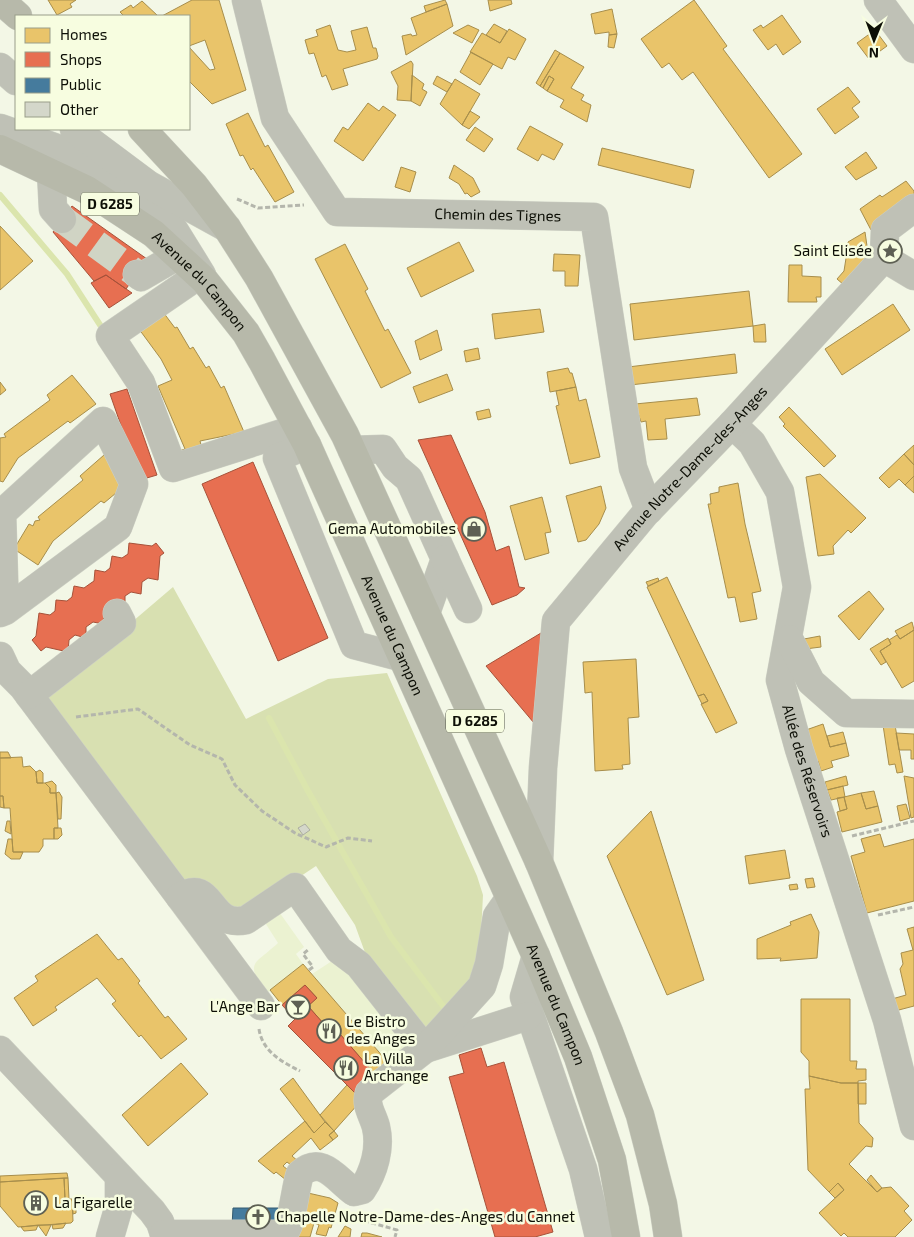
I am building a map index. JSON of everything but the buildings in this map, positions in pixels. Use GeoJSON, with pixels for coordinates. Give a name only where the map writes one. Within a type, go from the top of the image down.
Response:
{"type":"FeatureCollection","features":[{"type":"Feature","properties":{"kind":"main road"},"geometry":{"type":"LineString","coordinates":[[0,0],[17,15]]}},
{"type":"Feature","properties":{"kind":"main road","name":"D 6285"},"geometry":{"type":"LineString","coordinates":[[143,130],[194,185],[227,228],[260,278],[352,450],[539,862],[609,1032],[640,1115],[663,1204],[668,1237]]}},
{"type":"Feature","properties":{"kind":"main road","name":"Avenue du Campon"},"geometry":{"type":"LineString","coordinates":[[0,149],[51,171],[118,209],[154,234],[202,278],[246,333],[302,437],[509,900],[536,956],[578,1057],[601,1122],[618,1185],[626,1237]]}},
{"type":"Feature","properties":{"kind":"street","name":"Chemin des Tignes"},"geometry":{"type":"LineString","coordinates":[[246,0],[275,118],[337,212],[594,217],[633,468],[649,510]]}},
{"type":"Feature","properties":{"kind":"street"},"geometry":{"type":"LineString","coordinates":[[878,0],[914,49]]}},
{"type":"Feature","properties":{"kind":"street"},"geometry":{"type":"LineString","coordinates":[[0,67],[15,79]]}},
{"type":"Feature","properties":{"kind":"street"},"geometry":{"type":"LineString","coordinates":[[0,128],[65,150],[94,163],[114,176],[173,228],[202,278],[110,336],[141,383],[173,468],[302,437]]}},
{"type":"Feature","properties":{"kind":"street"},"geometry":{"type":"LineString","coordinates":[[83,136],[149,185],[227,228]]}},
{"type":"Feature","properties":{"kind":"street"},"geometry":{"type":"LineString","coordinates":[[51,171],[53,208],[62,219]]}},
{"type":"Feature","properties":{"kind":"street"},"geometry":{"type":"LineString","coordinates":[[914,208],[885,230],[884,258],[914,276]]}},
{"type":"Feature","properties":{"kind":"street"},"geometry":{"type":"LineString","coordinates":[[137,274],[141,277],[178,254]]}},
{"type":"Feature","properties":{"kind":"street","name":"Avenue Notre-Dame-des-Anges"},"geometry":{"type":"LineString","coordinates":[[539,862],[543,768],[556,620],[649,510],[732,424],[884,258]]}},
{"type":"Feature","properties":{"kind":"street"},"geometry":{"type":"LineString","coordinates":[[103,421],[134,484],[118,527],[3,612],[2,513],[103,421]]}},
{"type":"Feature","properties":{"kind":"street","name":"Allée des Réservoirs"},"geometry":{"type":"LineString","coordinates":[[732,424],[752,443],[780,492],[797,586],[789,639],[780,680],[799,749],[887,1020],[914,1126]]}},
{"type":"Feature","properties":{"kind":"street"},"geometry":{"type":"LineString","coordinates":[[302,437],[277,458],[354,645],[400,657]]}},
{"type":"Feature","properties":{"kind":"street"},"geometry":{"type":"LineString","coordinates":[[352,450],[384,449],[395,467],[409,479],[468,609]]}},
{"type":"Feature","properties":{"kind":"street"},"geometry":{"type":"LineString","coordinates":[[426,613],[445,559]]}},
{"type":"Feature","properties":{"kind":"street"},"geometry":{"type":"LineString","coordinates":[[29,695],[122,623],[117,613]]}},
{"type":"Feature","properties":{"kind":"street"},"geometry":{"type":"LineString","coordinates":[[789,639],[812,682],[846,713],[914,714]]}},
{"type":"Feature","properties":{"kind":"street"},"geometry":{"type":"LineString","coordinates":[[0,656],[7,671],[29,695],[261,1006]]}},
{"type":"Feature","properties":{"kind":"street","name":"Avenue Notre-Dame-des-Anges"},"geometry":{"type":"LineString","coordinates":[[507,792],[517,795],[530,792],[536,788],[543,768]]}},
{"type":"Feature","properties":{"kind":"street"},"geometry":{"type":"LineString","coordinates":[[180,896],[191,892],[201,893],[223,918],[229,922],[237,922],[246,920],[296,887],[339,950],[359,965],[426,1050]]}},
{"type":"Feature","properties":{"kind":"street"},"geometry":{"type":"LineString","coordinates":[[0,1050],[152,1211],[160,1222],[163,1235],[283,1234],[288,1228],[293,1196],[300,1174],[313,1167],[322,1166],[330,1170],[354,1192],[358,1192],[366,1184],[378,1144],[376,1126],[368,1106],[369,1093],[426,1050],[482,986],[489,964],[497,916],[509,900]]}},
{"type":"Feature","properties":{"kind":"street"},"geometry":{"type":"LineString","coordinates":[[536,956],[524,997],[528,1016],[583,1169],[599,1237]]}},
{"type":"Feature","properties":{"kind":"street"},"geometry":{"type":"LineString","coordinates":[[426,1050],[528,1016]]}},
{"type":"Feature","properties":{"kind":"street"},"geometry":{"type":"LineString","coordinates":[[110,1237],[119,1206],[119,1177]]}},
{"type":"Feature","properties":{"kind":"street"},"geometry":{"type":"LineString","coordinates":[[607,1237],[618,1185]]}},
{"type":"Feature","properties":{"kind":"path"},"geometry":{"type":"LineString","coordinates":[[234,198],[258,208],[316,204],[328,198]]}},
{"type":"Feature","properties":{"kind":"path"},"geometry":{"type":"LineString","coordinates":[[52,726],[73,718],[138,709],[190,745],[222,759],[235,785],[262,811],[295,833],[326,847],[348,838],[372,841]]}},
{"type":"Feature","properties":{"kind":"path"},"geometry":{"type":"LineString","coordinates":[[830,842],[914,821]]}},
{"type":"Feature","properties":{"kind":"path"},"geometry":{"type":"LineString","coordinates":[[856,921],[914,907]]}},
{"type":"Feature","properties":{"kind":"path"},"geometry":{"type":"LineString","coordinates":[[261,1006],[259,1021],[263,1044],[282,1061],[300,1071]]}},
{"type":"Feature","properties":{"kind":"path"},"geometry":{"type":"LineString","coordinates":[[354,1192],[365,1221],[397,1230],[395,1237]]}},
{"type":"Feature","properties":{"kind":"green space"},"geometry":{"type":"Polygon","coordinates":[[[173,587],[246,719],[328,679],[387,673],[477,876],[483,895],[480,953],[476,979],[430,1034],[367,958],[355,925],[316,866],[268,898],[241,912],[182,881],[44,697],[173,587]]]}},
{"type":"Feature","properties":{"kind":"green space"},"geometry":{"type":"Polygon","coordinates":[[[277,909],[304,947],[296,954],[303,964],[266,994],[259,983],[254,969],[258,961],[278,943],[264,921],[277,909]]]}},
{"type":"Feature","properties":{"kind":"green space"},"geometry":{"type":"Polygon","coordinates":[[[332,961],[338,961],[408,1043],[407,1051],[391,1066],[312,974],[332,961]]]}},
{"type":"Feature","properties":{"kind":"waterway"},"geometry":{"type":"LineString","coordinates":[[0,195],[67,274],[104,331]]}},
{"type":"Feature","properties":{"kind":"waterway"},"geometry":{"type":"LineString","coordinates":[[269,718],[391,937],[443,1006]]}},
{"type":"Feature","properties":{"kind":"tunnel"},"geometry":{"type":"LineString","coordinates":[[62,219],[137,274]]}},
{"type":"Feature","properties":{"kind":"place","name":"Saint Elisée"},"geometry":{"type":"Point","coordinates":[890,251]}},
{"type":"Feature","properties":{"kind":"place","name":"Gema Automobiles"},"geometry":{"type":"Point","coordinates":[474,529]}},
{"type":"Feature","properties":{"kind":"place","name":"L'Ange Bar"},"geometry":{"type":"Point","coordinates":[298,1007]}},
{"type":"Feature","properties":{"kind":"place","name":"Le Bistro des Anges"},"geometry":{"type":"Point","coordinates":[329,1031]}},
{"type":"Feature","properties":{"kind":"place","name":"La Villa Archange"},"geometry":{"type":"Point","coordinates":[346,1068]}},
{"type":"Feature","properties":{"kind":"place","name":"La Figarelle"},"geometry":{"type":"Point","coordinates":[36,1203]}},
{"type":"Feature","properties":{"kind":"place","name":"Chapelle Notre-Dame-des-Anges du Cannet"},"geometry":{"type":"Point","coordinates":[258,1217]}}]}
